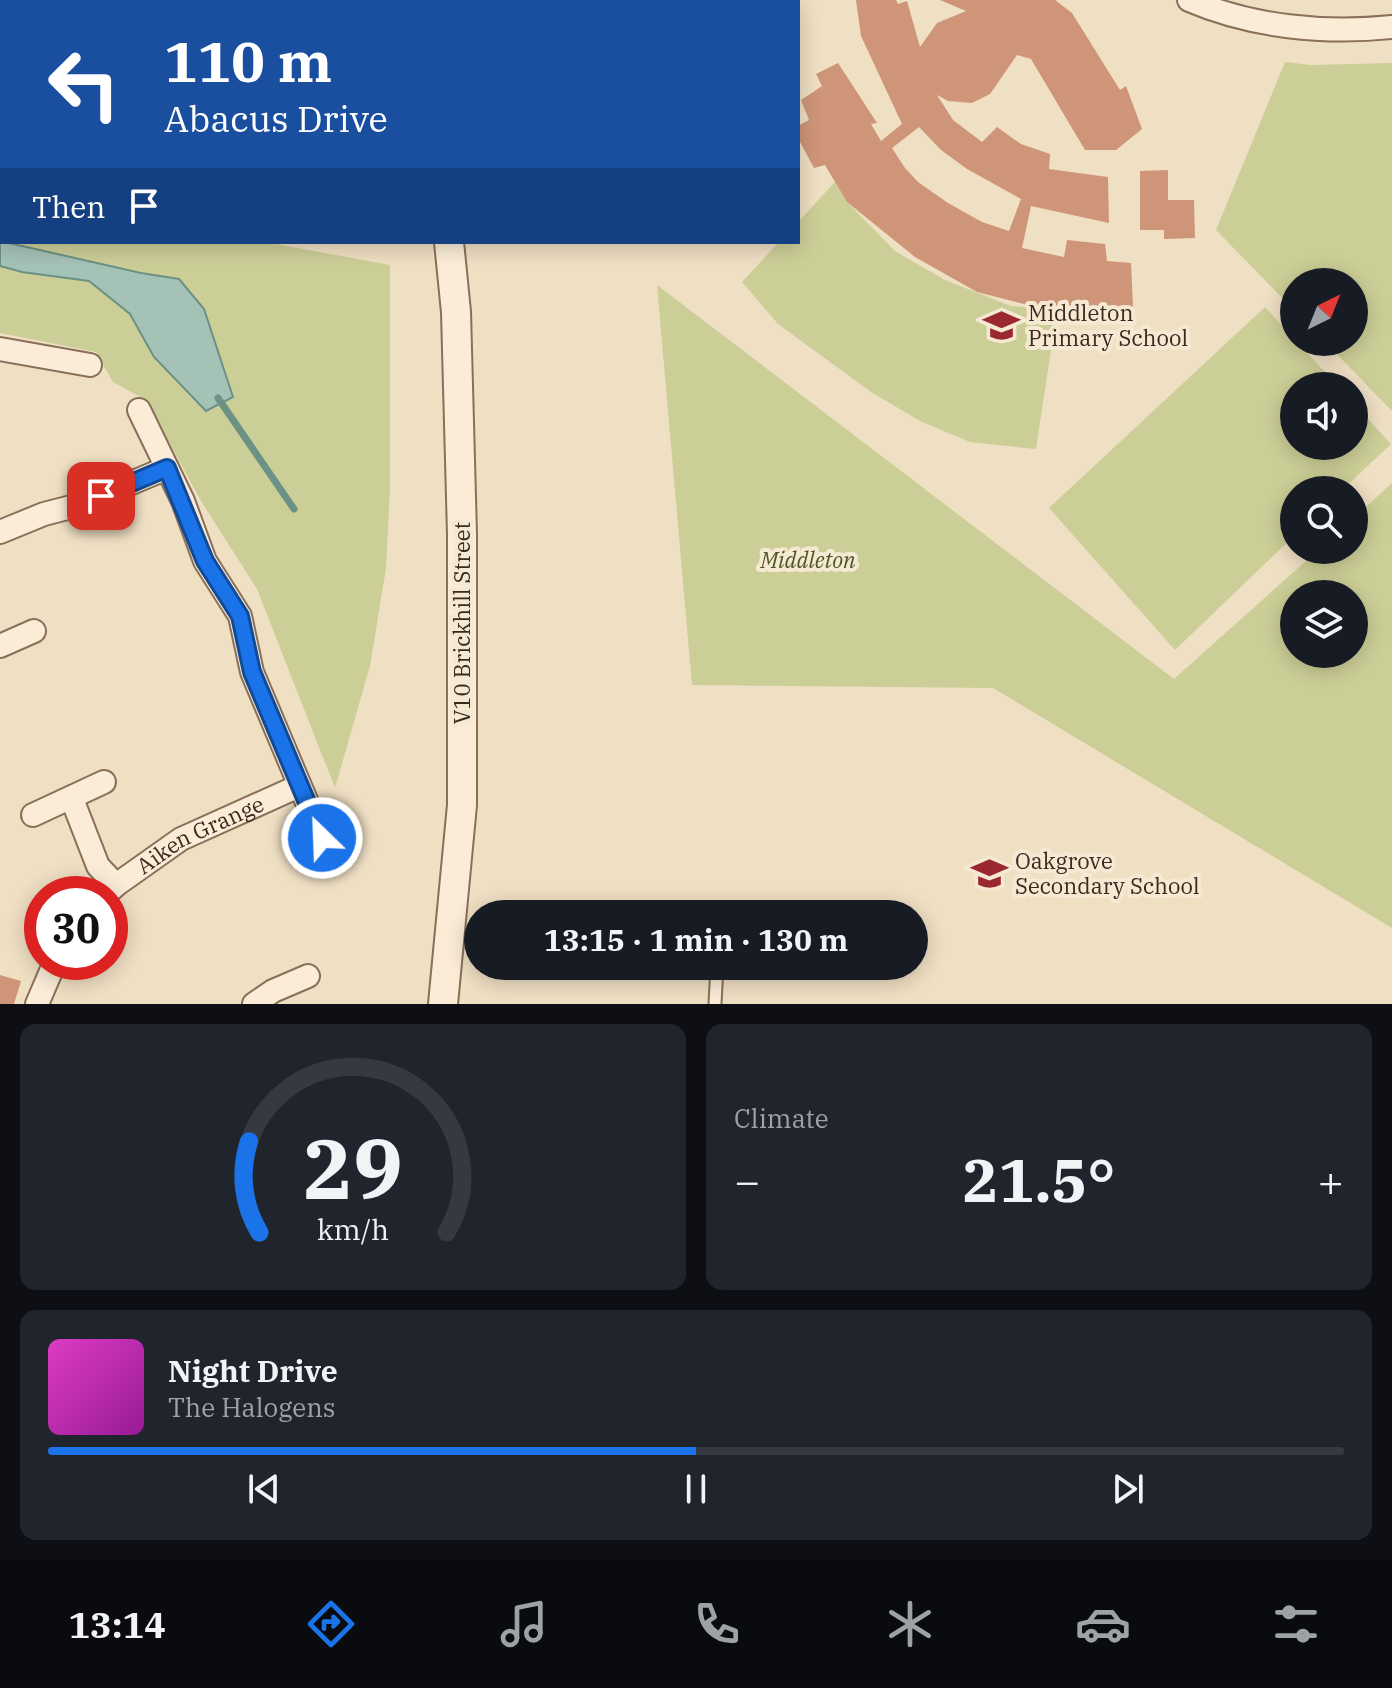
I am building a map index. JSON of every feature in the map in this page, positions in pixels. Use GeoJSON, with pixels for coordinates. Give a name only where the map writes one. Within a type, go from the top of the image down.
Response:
{"type":"FeatureCollection","features":[{"type":"Feature","properties":{"kind":"street"},"geometry":{"type":"LineString","coordinates":[[1189,0],[1221,14],[1271,24],[1313,29],[1392,27]]}},
{"type":"Feature","properties":{"kind":"street","name":"V10 Brickhill Street"},"geometry":{"type":"LineString","coordinates":[[443,1004],[462,805],[462,534],[456,312],[449,244]]}},
{"type":"Feature","properties":{"kind":"street"},"geometry":{"type":"LineString","coordinates":[[0,349],[90,365]]}},
{"type":"Feature","properties":{"kind":"street"},"geometry":{"type":"LineString","coordinates":[[139,410],[167,468],[205,561],[240,616],[252,672],[322,838]]}},
{"type":"Feature","properties":{"kind":"street"},"geometry":{"type":"LineString","coordinates":[[0,532],[44,514],[79,505],[167,468]]}},
{"type":"Feature","properties":{"kind":"street"},"geometry":{"type":"LineString","coordinates":[[0,646],[34,631]]}},
{"type":"Feature","properties":{"kind":"street"},"geometry":{"type":"LineString","coordinates":[[33,815],[104,782]]}},
{"type":"Feature","properties":{"kind":"street","name":"Aiken Grange"},"geometry":{"type":"LineString","coordinates":[[128,877],[181,839],[299,786]]}},
{"type":"Feature","properties":{"kind":"street"},"geometry":{"type":"LineString","coordinates":[[72,799],[104,876]]}},
{"type":"Feature","properties":{"kind":"street"},"geometry":{"type":"LineString","coordinates":[[254,1004],[273,991],[308,976]]}},
{"type":"Feature","properties":{"kind":"street"},"geometry":{"type":"LineString","coordinates":[[37,1004],[47,980]]}},
{"type":"Feature","properties":{"kind":"lane"},"geometry":{"type":"LineString","coordinates":[[715,1004],[716,980]]}},
{"type":"Feature","properties":{"kind":"green space"},"geometry":{"type":"Polygon","coordinates":[[[1285,62],[1311,65],[1392,63],[1392,411],[1368,386],[1368,372],[1354,372],[1339,356],[1368,356],[1368,268],[1280,268],[1280,296],[1216,230],[1285,62]]]}},
{"type":"Feature","properties":{"kind":"green space"},"geometry":{"type":"Polygon","coordinates":[[[835,182],[847,202],[895,251],[945,280],[1011,306],[1057,310],[1036,449],[970,442],[922,422],[871,392],[778,324],[742,282],[777,244],[800,244],[800,220],[835,182]]]}},
{"type":"Feature","properties":{"kind":"green space"},"geometry":{"type":"Polygon","coordinates":[[[0,244],[276,244],[390,265],[390,490],[386,568],[370,666],[335,788],[257,589],[201,501],[146,400],[113,382],[96,352],[0,333],[0,244]]]}},
{"type":"Feature","properties":{"kind":"green space","name":"Middleton"},"geometry":{"type":"Polygon","coordinates":[[[657,285],[1174,679],[1280,584],[1280,668],[1368,668],[1368,580],[1285,580],[1302,564],[1368,564],[1368,505],[1392,483],[1392,928],[993,688],[692,685],[657,285]]]}},
{"type":"Feature","properties":{"kind":"green space"},"geometry":{"type":"Polygon","coordinates":[[[1265,307],[1280,324],[1280,356],[1310,356],[1325,372],[1280,372],[1280,460],[1368,460],[1368,419],[1391,444],[1357,476],[1280,476],[1280,549],[1175,650],[1049,508],[1265,307]]]}},
{"type":"Feature","properties":{"kind":"shaded area"},"geometry":{"type":"Polygon","coordinates":[[[0,244],[13,244],[179,279],[204,309],[233,397],[206,411],[154,357],[130,314],[89,281],[0,266],[0,244]]]}},
{"type":"Feature","properties":{"kind":"building","name":"Middleton Primary School"},"geometry":{"type":"Polygon","coordinates":[[[856,0],[896,0],[898,4],[907,1],[920,47],[937,23],[966,11],[940,0],[1055,0],[1072,13],[1120,90],[1126,86],[1142,129],[1116,150],[1085,150],[1031,59],[1017,55],[990,94],[972,103],[948,101],[937,95],[953,120],[982,142],[997,127],[1021,144],[1050,154],[1049,169],[1108,177],[1109,223],[1031,206],[1022,248],[1064,257],[1067,240],[1105,244],[1107,261],[1131,263],[1133,307],[1048,310],[977,292],[915,257],[847,202],[825,165],[814,168],[800,142],[800,125],[809,120],[801,100],[822,86],[816,74],[838,63],[877,123],[871,124],[881,141],[902,124],[861,36],[856,0]],[[919,127],[892,148],[918,182],[982,222],[1009,231],[1021,199],[967,169],[941,150],[919,127]]]}},
{"type":"Feature","properties":{"kind":"building"},"geometry":{"type":"Polygon","coordinates":[[[1168,170],[1168,200],[1194,200],[1195,238],[1164,239],[1164,230],[1140,230],[1140,171],[1168,170]]]}},
{"type":"Feature","properties":{"kind":"building"},"geometry":{"type":"Polygon","coordinates":[[[0,975],[21,981],[14,1004],[0,1004],[0,975]]]}},
{"type":"Feature","properties":{"kind":"waterway"},"geometry":{"type":"LineString","coordinates":[[218,398],[294,509]]}},
{"type":"Feature","properties":{"kind":"place","name":"Middleton Primary School"},"geometry":{"type":"Point","coordinates":[1002,326]}},
{"type":"Feature","properties":{"kind":"place","name":"Oakgrove Secondary School"},"geometry":{"type":"Point","coordinates":[989,874]}},
{"type":"Feature","properties":{"kind":"route"},"geometry":{"type":"LineString","coordinates":[[101,496],[167,468],[205,561],[240,616],[252,672],[322,838]]}}]}
